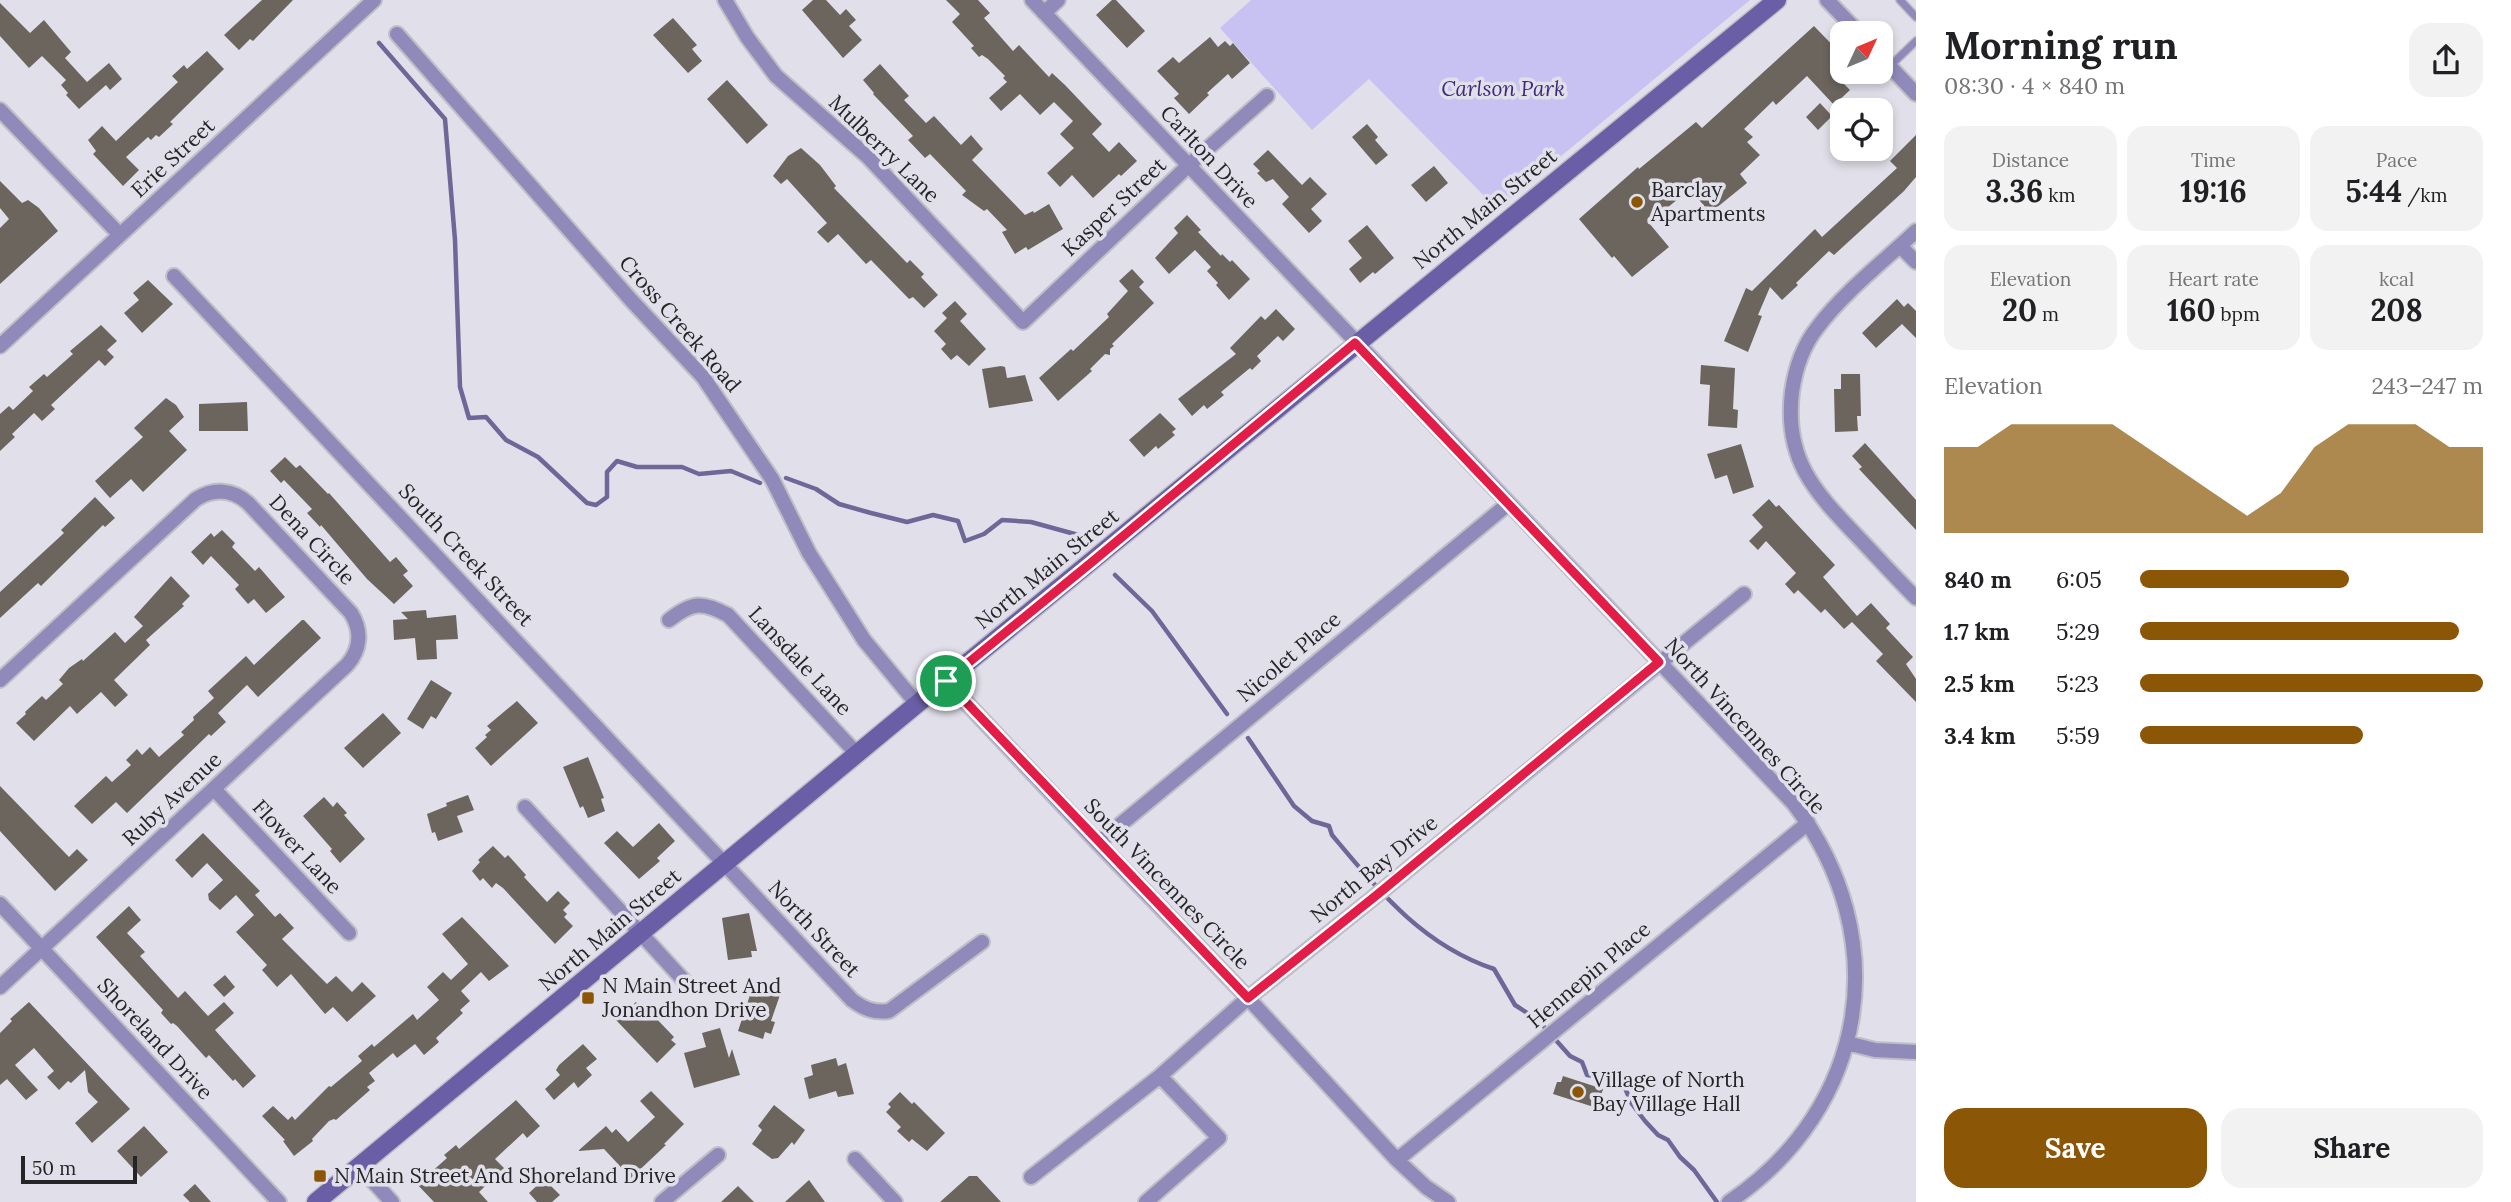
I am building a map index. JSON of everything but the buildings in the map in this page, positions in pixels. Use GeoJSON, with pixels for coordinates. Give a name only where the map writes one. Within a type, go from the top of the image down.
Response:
{"type":"FeatureCollection","features":[{"type":"Feature","properties":{"kind":"main road","name":"North Main Street"},"geometry":{"type":"LineString","coordinates":[[316,1202],[1355,343],[1777,0]]}},
{"type":"Feature","properties":{"kind":"street","name":"Erie Street"},"geometry":{"type":"LineString","coordinates":[[0,346],[374,0]]}},
{"type":"Feature","properties":{"kind":"street","name":"Mulberry Lane"},"geometry":{"type":"LineString","coordinates":[[725,0],[747,37],[776,76],[868,157],[1023,322]]}},
{"type":"Feature","properties":{"kind":"street","name":"Carlton Drive"},"geometry":{"type":"LineString","coordinates":[[1032,0],[1355,343]]}},
{"type":"Feature","properties":{"kind":"street"},"geometry":{"type":"LineString","coordinates":[[1044,13],[1058,0]]}},
{"type":"Feature","properties":{"kind":"street"},"geometry":{"type":"LineString","coordinates":[[1827,0],[1847,21]]}},
{"type":"Feature","properties":{"kind":"street","name":"Cross Creek Road"},"geometry":{"type":"LineString","coordinates":[[397,34],[631,300],[703,377],[772,479],[809,553],[864,640],[917,704]]}},
{"type":"Feature","properties":{"kind":"street"},"geometry":{"type":"LineString","coordinates":[[1894,71],[1916,93]]}},
{"type":"Feature","properties":{"kind":"street","name":"Kasper Street"},"geometry":{"type":"LineString","coordinates":[[1023,322],[1188,166],[1267,96]]}},
{"type":"Feature","properties":{"kind":"street"},"geometry":{"type":"LineString","coordinates":[[0,110],[120,235]]}},
{"type":"Feature","properties":{"kind":"street"},"geometry":{"type":"LineString","coordinates":[[1916,231],[1818,327],[1800,359],[1790,407],[1792,432],[1802,467],[1821,498],[1916,598]]}},
{"type":"Feature","properties":{"kind":"street"},"geometry":{"type":"LineString","coordinates":[[1900,246],[1916,262]]}},
{"type":"Feature","properties":{"kind":"street","name":"South Creek Street"},"geometry":{"type":"LineString","coordinates":[[174,276],[726,864]]}},
{"type":"Feature","properties":{"kind":"street","name":"North Vincennes Circle"},"geometry":{"type":"LineString","coordinates":[[1355,343],[1794,804],[1808,822],[1830,861],[1851,925],[1855,982],[1847,1043],[1827,1094],[1806,1129],[1772,1169],[1729,1202]]}},
{"type":"Feature","properties":{"kind":"street","name":"Dena Circle"},"geometry":{"type":"LineString","coordinates":[[0,680],[196,499],[219,491],[228,492],[248,503],[351,613],[357,622],[360,635]]}},
{"type":"Feature","properties":{"kind":"street","name":"Nicolet Place"},"geometry":{"type":"LineString","coordinates":[[1098,843],[1508,504]]}},
{"type":"Feature","properties":{"kind":"street","name":"North Bay Drive"},"geometry":{"type":"LineString","coordinates":[[1031,1177],[1160,1076],[1248,998],[1744,593]]}},
{"type":"Feature","properties":{"kind":"street","name":"Lansdale Lane"},"geometry":{"type":"LineString","coordinates":[[668,620],[683,609],[698,604],[712,606],[728,615],[857,754]]}},
{"type":"Feature","properties":{"kind":"street","name":"Ruby Avenue"},"geometry":{"type":"LineString","coordinates":[[0,987],[347,665],[358,648],[360,635]]}},
{"type":"Feature","properties":{"kind":"street","name":"South Vincennes Circle"},"geometry":{"type":"LineString","coordinates":[[946,681],[1398,1160],[1426,1187],[1448,1202]]}},
{"type":"Feature","properties":{"kind":"street","name":"Flower Lane"},"geometry":{"type":"LineString","coordinates":[[214,789],[349,933]]}},
{"type":"Feature","properties":{"kind":"street"},"geometry":{"type":"LineString","coordinates":[[525,807],[688,985]]}},
{"type":"Feature","properties":{"kind":"street","name":"Hennepin Place"},"geometry":{"type":"LineString","coordinates":[[1398,1160],[1808,822]]}},
{"type":"Feature","properties":{"kind":"street","name":"North Street"},"geometry":{"type":"LineString","coordinates":[[726,864],[852,1000],[863,1008],[878,1012],[889,1011],[982,942]]}},
{"type":"Feature","properties":{"kind":"street","name":"Shoreland Drive"},"geometry":{"type":"LineString","coordinates":[[0,904],[279,1202]]}},
{"type":"Feature","properties":{"kind":"street"},"geometry":{"type":"LineString","coordinates":[[1847,1043],[1875,1049],[1916,1052]]}},
{"type":"Feature","properties":{"kind":"street"},"geometry":{"type":"LineString","coordinates":[[1146,1202],[1219,1138],[1160,1076]]}},
{"type":"Feature","properties":{"kind":"street"},"geometry":{"type":"LineString","coordinates":[[662,1202],[718,1155]]}},
{"type":"Feature","properties":{"kind":"street"},"geometry":{"type":"LineString","coordinates":[[855,1159],[895,1202]]}},
{"type":"Feature","properties":{"kind":"street"},"geometry":{"type":"LineString","coordinates":[[359,1167],[392,1202]]}},
{"type":"Feature","properties":{"kind":"lane"},"geometry":{"type":"LineString","coordinates":[[1900,0],[1916,17]]}},
{"type":"Feature","properties":{"kind":"lane"},"geometry":{"type":"LineString","coordinates":[[1894,56],[1916,41]]}},
{"type":"Feature","properties":{"kind":"green space","name":"Carlson Park"},"geometry":{"type":"Polygon","coordinates":[[[1251,0],[1750,0],[1497,209],[1369,79],[1312,130],[1220,28],[1251,0]]]}},
{"type":"Feature","properties":{"kind":"waterway"},"geometry":{"type":"LineString","coordinates":[[379,43],[445,119],[455,240],[460,387],[469,418],[486,417],[506,440],[538,457],[587,503],[596,505],[607,497],[607,472],[617,461],[637,467],[682,467],[699,474],[731,471],[760,483]]}},
{"type":"Feature","properties":{"kind":"waterway"},"geometry":{"type":"LineString","coordinates":[[786,478],[816,489],[839,504],[871,513],[907,522],[933,515],[958,521],[965,541],[984,534],[1002,520],[1031,522],[1082,536]]}},
{"type":"Feature","properties":{"kind":"waterway"},"geometry":{"type":"LineString","coordinates":[[1115,575],[1152,611],[1227,714]]}},
{"type":"Feature","properties":{"kind":"waterway"},"geometry":{"type":"LineString","coordinates":[[1248,738],[1294,806],[1312,821],[1329,826],[1332,835],[1404,914],[1445,946],[1494,969],[1515,1005],[1538,1020],[1570,1056],[1582,1062],[1587,1075],[1610,1078],[1625,1088],[1632,1104],[1645,1121],[1658,1135],[1668,1140],[1717,1202]]}},
{"type":"Feature","properties":{"kind":"place","name":"Barclay Apartments"},"geometry":{"type":"Point","coordinates":[1637,202]}},
{"type":"Feature","properties":{"kind":"place","name":"N Main Street And Jonandhon Drive"},"geometry":{"type":"Point","coordinates":[588,998]}},
{"type":"Feature","properties":{"kind":"place","name":"Village of North Bay Village Hall"},"geometry":{"type":"Point","coordinates":[1578,1092]}},
{"type":"Feature","properties":{"kind":"place","name":"N Main Street And Shoreland Drive"},"geometry":{"type":"Point","coordinates":[320,1176]}},
{"type":"Feature","properties":{"kind":"route"},"geometry":{"type":"LineString","coordinates":[[1355,343],[1659,662],[1248,998],[946,681],[1355,343]]}}]}
